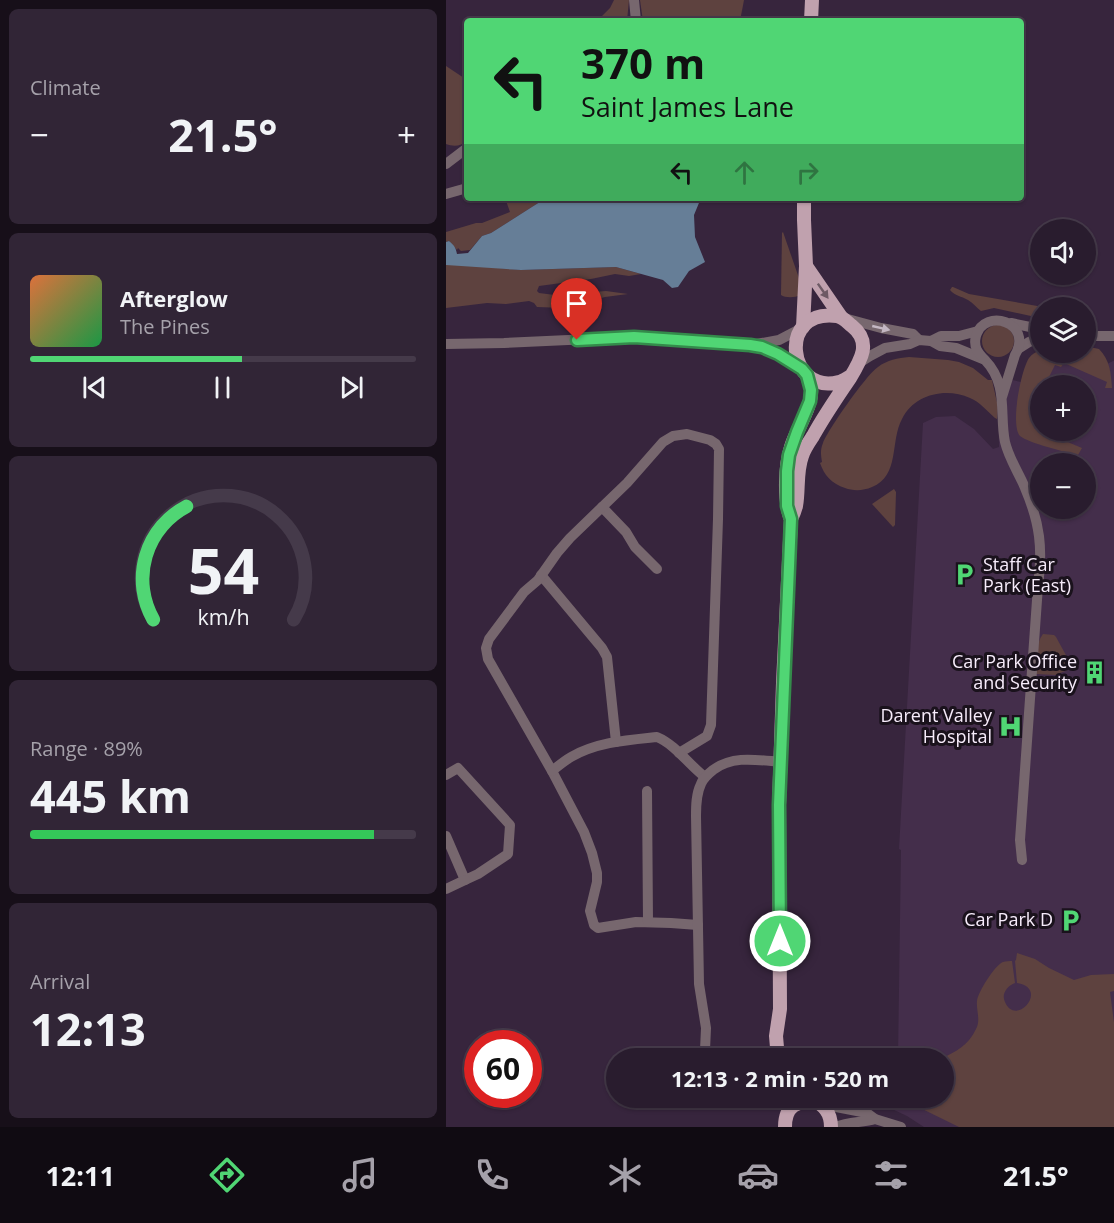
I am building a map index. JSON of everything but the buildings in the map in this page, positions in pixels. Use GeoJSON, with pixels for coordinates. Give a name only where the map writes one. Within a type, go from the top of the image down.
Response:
{"type":"FeatureCollection","features":[{"type":"Feature","properties":{"kind":"main road"},"geometry":{"type":"LineString","coordinates":[[811,18],[812,0]]}},
{"type":"Feature","properties":{"kind":"main road"},"geometry":{"type":"LineString","coordinates":[[803,328],[806,266],[804,201]]}},
{"type":"Feature","properties":{"kind":"main road"},"geometry":{"type":"LineString","coordinates":[[777,1048],[776,1036],[780,1015],[779,805],[791,519],[796,506],[802,454],[859,363],[864,349],[859,331],[841,317],[806,266]]}},
{"type":"Feature","properties":{"kind":"main road"},"geometry":{"type":"LineString","coordinates":[[791,519],[787,506],[787,471],[791,446],[810,401],[811,390],[795,348],[803,328],[814,318],[825,315],[841,317]]}},
{"type":"Feature","properties":{"kind":"main road"},"geometry":{"type":"LineString","coordinates":[[804,372],[817,381],[829,383],[840,382],[851,376]]}},
{"type":"Feature","properties":{"kind":"main road"},"geometry":{"type":"LineString","coordinates":[[780,1015],[786,1048]]}},
{"type":"Feature","properties":{"kind":"main road"},"geometry":{"type":"LineString","coordinates":[[782,1108],[785,1127]]}},
{"type":"Feature","properties":{"kind":"main road"},"geometry":{"type":"LineString","coordinates":[[785,1127],[785,1117],[790,1108]]}},
{"type":"Feature","properties":{"kind":"main road"},"geometry":{"type":"LineString","coordinates":[[824,1108],[829,1113],[831,1127]]}},
{"type":"Feature","properties":{"kind":"street"},"geometry":{"type":"LineString","coordinates":[[446,164],[464,150]]}},
{"type":"Feature","properties":{"kind":"street"},"geometry":{"type":"LineString","coordinates":[[446,194],[464,189]]}},
{"type":"Feature","properties":{"kind":"street"},"geometry":{"type":"LineString","coordinates":[[841,317],[913,334],[919,340]]}},
{"type":"Feature","properties":{"kind":"street"},"geometry":{"type":"LineString","coordinates":[[1022,860],[1020,840],[1041,561],[1037,519],[1005,441],[1002,397],[994,373],[975,346],[978,331],[990,321],[1030,327]]}},
{"type":"Feature","properties":{"kind":"street"},"geometry":{"type":"LineString","coordinates":[[1002,397],[1019,341],[1017,331],[1007,323]]}},
{"type":"Feature","properties":{"kind":"street"},"geometry":{"type":"LineString","coordinates":[[750,345],[779,340],[803,328]]}},
{"type":"Feature","properties":{"kind":"street"},"geometry":{"type":"LineString","coordinates":[[931,341],[941,336],[961,336],[978,331]]}},
{"type":"Feature","properties":{"kind":"street"},"geometry":{"type":"LineString","coordinates":[[1096,336],[1115,336]]}},
{"type":"Feature","properties":{"kind":"street"},"geometry":{"type":"LineString","coordinates":[[446,344],[634,337],[750,345],[778,354],[804,372]]}},
{"type":"Feature","properties":{"kind":"street"},"geometry":{"type":"LineString","coordinates":[[859,363],[885,348],[910,344],[919,340],[931,341],[1000,365],[1009,361],[1016,352],[1030,342]]}},
{"type":"Feature","properties":{"kind":"street"},"geometry":{"type":"LineString","coordinates":[[678,753],[707,736],[712,725],[719,497],[720,453],[718,446],[710,440],[687,434],[667,439],[658,447],[635,475],[557,553],[536,583],[524,592],[494,632],[487,644],[486,652],[584,832],[592,853],[598,882],[590,910],[594,925],[598,928],[636,922],[698,925]]}},
{"type":"Feature","properties":{"kind":"street"},"geometry":{"type":"LineString","coordinates":[[602,507],[626,532],[635,547],[657,569]]}},
{"type":"Feature","properties":{"kind":"street"},"geometry":{"type":"LineString","coordinates":[[541,575],[607,657],[616,742]]}},
{"type":"Feature","properties":{"kind":"street"},"geometry":{"type":"LineString","coordinates":[[552,771],[571,756],[599,746],[659,738],[705,777]]}},
{"type":"Feature","properties":{"kind":"street"},"geometry":{"type":"LineString","coordinates":[[706,1048],[706,1028],[699,984],[696,816],[699,787],[705,777],[719,766],[735,760],[781,762]]}},
{"type":"Feature","properties":{"kind":"street"},"geometry":{"type":"LineString","coordinates":[[446,775],[458,768],[510,825],[508,854],[478,874],[446,889]]}},
{"type":"Feature","properties":{"kind":"street"},"geometry":{"type":"LineString","coordinates":[[647,791],[648,922]]}},
{"type":"Feature","properties":{"kind":"street"},"geometry":{"type":"LineString","coordinates":[[446,836],[465,880]]}},
{"type":"Feature","properties":{"kind":"street"},"geometry":{"type":"LineString","coordinates":[[846,1108],[867,1113],[875,1119],[901,1127]]}},
{"type":"Feature","properties":{"kind":"street"},"geometry":{"type":"LineString","coordinates":[[836,1127],[854,1121],[864,1122],[875,1119]]}},
{"type":"Feature","properties":{"kind":"shaded area"},"geometry":{"type":"Polygon","coordinates":[[[614,0],[629,0],[627,18],[600,18],[614,0]]]}},
{"type":"Feature","properties":{"kind":"shaded area"},"geometry":{"type":"Polygon","coordinates":[[[640,0],[744,0],[741,18],[643,18],[640,0]]]}},
{"type":"Feature","properties":{"kind":"shaded area"},"geometry":{"type":"Polygon","coordinates":[[[446,66],[464,78],[464,143],[457,146],[446,144],[446,66]]]}},
{"type":"Feature","properties":{"kind":"shaded area"},"geometry":{"type":"Polygon","coordinates":[[[506,201],[541,201],[491,233],[482,236],[470,250],[461,251],[458,248],[457,250],[449,241],[446,242],[446,232],[482,223],[510,212],[506,201]]]}},
{"type":"Feature","properties":{"kind":"shaded area"},"geometry":{"type":"Polygon","coordinates":[[[783,232],[800,281],[800,295],[795,297],[781,295],[783,232]]]}},
{"type":"Feature","properties":{"kind":"shaded area"},"geometry":{"type":"Polygon","coordinates":[[[446,265],[521,270],[616,267],[641,274],[629,276],[615,274],[539,286],[537,291],[539,293],[555,295],[606,291],[628,294],[605,297],[564,308],[537,307],[529,301],[446,308],[446,265]]]}},
{"type":"Feature","properties":{"kind":"shaded area"},"geometry":{"type":"Polygon","coordinates":[[[952,287],[969,294],[1030,305],[1030,316],[994,308],[981,311],[968,300],[950,290],[952,287]]]}},
{"type":"Feature","properties":{"kind":"shaded area"},"geometry":{"type":"Polygon","coordinates":[[[998,325],[1009,330],[1014,341],[1009,352],[998,357],[987,352],[982,341],[987,330],[998,325]]]}},
{"type":"Feature","properties":{"kind":"shaded area"},"geometry":{"type":"Polygon","coordinates":[[[1096,348],[1099,349],[1108,362],[1112,388],[1105,388],[1107,382],[1096,377],[1096,375],[1064,363],[1096,363],[1096,348]]]}},
{"type":"Feature","properties":{"kind":"shaded area"},"geometry":{"type":"Polygon","coordinates":[[[909,357],[959,362],[973,368],[988,380],[992,380],[998,407],[997,419],[977,402],[961,395],[941,393],[922,398],[907,410],[902,419],[898,428],[891,466],[881,482],[858,490],[836,484],[826,475],[820,463],[822,462],[821,448],[826,436],[872,372],[889,361],[909,357]]]}},
{"type":"Feature","properties":{"kind":"shaded area"},"geometry":{"type":"Polygon","coordinates":[[[1029,358],[1030,363],[1064,363],[1061,367],[1055,365],[1050,375],[1030,375],[1030,441],[1020,436],[1016,421],[1018,397],[1029,358]]]}},
{"type":"Feature","properties":{"kind":"shaded area","name":"Darent Valley Hospital"},"geometry":{"type":"Polygon","coordinates":[[[1096,358],[1107,364],[1115,360],[1114,1127],[924,1127],[890,1108],[954,1108],[954,1048],[898,1048],[901,850],[899,849],[923,423],[936,417],[955,416],[974,429],[993,449],[999,447],[998,407],[1012,380],[1021,382],[1023,374],[1054,363],[1096,363],[1096,358]]]}},
{"type":"Feature","properties":{"kind":"shaded area"},"geometry":{"type":"Polygon","coordinates":[[[1030,441],[1065,441],[1082,448],[1079,453],[1071,453],[1030,441]]]}},
{"type":"Feature","properties":{"kind":"shaded area"},"geometry":{"type":"Polygon","coordinates":[[[894,489],[896,492],[895,525],[893,527],[872,504],[894,489]]]}},
{"type":"Feature","properties":{"kind":"shaded area"},"geometry":{"type":"Polygon","coordinates":[[[1043,634],[1056,637],[1073,668],[1055,675],[1036,674],[1038,648],[1043,634]]]}},
{"type":"Feature","properties":{"kind":"shaded area"},"geometry":{"type":"Polygon","coordinates":[[[1017,953],[1035,959],[1074,980],[1091,975],[1114,974],[1114,991],[1110,992],[1115,1030],[1114,1127],[959,1127],[920,1108],[954,1108],[954,1052],[973,1035],[978,1022],[978,997],[992,973],[1003,962],[1012,961],[1015,983],[1005,991],[1005,1002],[1010,1009],[1016,1011],[1028,1004],[1031,992],[1026,986],[1017,983],[1017,953]]]}},
{"type":"Feature","properties":{"kind":"water"},"geometry":{"type":"Polygon","coordinates":[[[541,201],[700,201],[694,215],[695,237],[705,262],[689,271],[678,287],[672,288],[663,280],[616,267],[521,270],[446,265],[446,242],[449,241],[452,244],[457,254],[468,253],[482,236],[491,233],[541,201]]]}},
{"type":"Feature","properties":{"kind":"place","name":"Staff Car Park (East)"},"geometry":{"type":"Point","coordinates":[965,575]}},
{"type":"Feature","properties":{"kind":"place","name":"Car Park Office and Security"},"geometry":{"type":"Point","coordinates":[1095,672]}},
{"type":"Feature","properties":{"kind":"place","name":"Darent Valley Hospital"},"geometry":{"type":"Point","coordinates":[1010,726]}},
{"type":"Feature","properties":{"kind":"place","name":"Car Park D"},"geometry":{"type":"Point","coordinates":[1071,920]}},
{"type":"Feature","properties":{"kind":"route"},"geometry":{"type":"LineString","coordinates":[[577,340],[634,337],[750,345],[778,354],[802,369],[807,375],[811,390],[810,401],[791,446],[787,471],[787,506],[791,519],[779,805],[780,941]]}}]}
